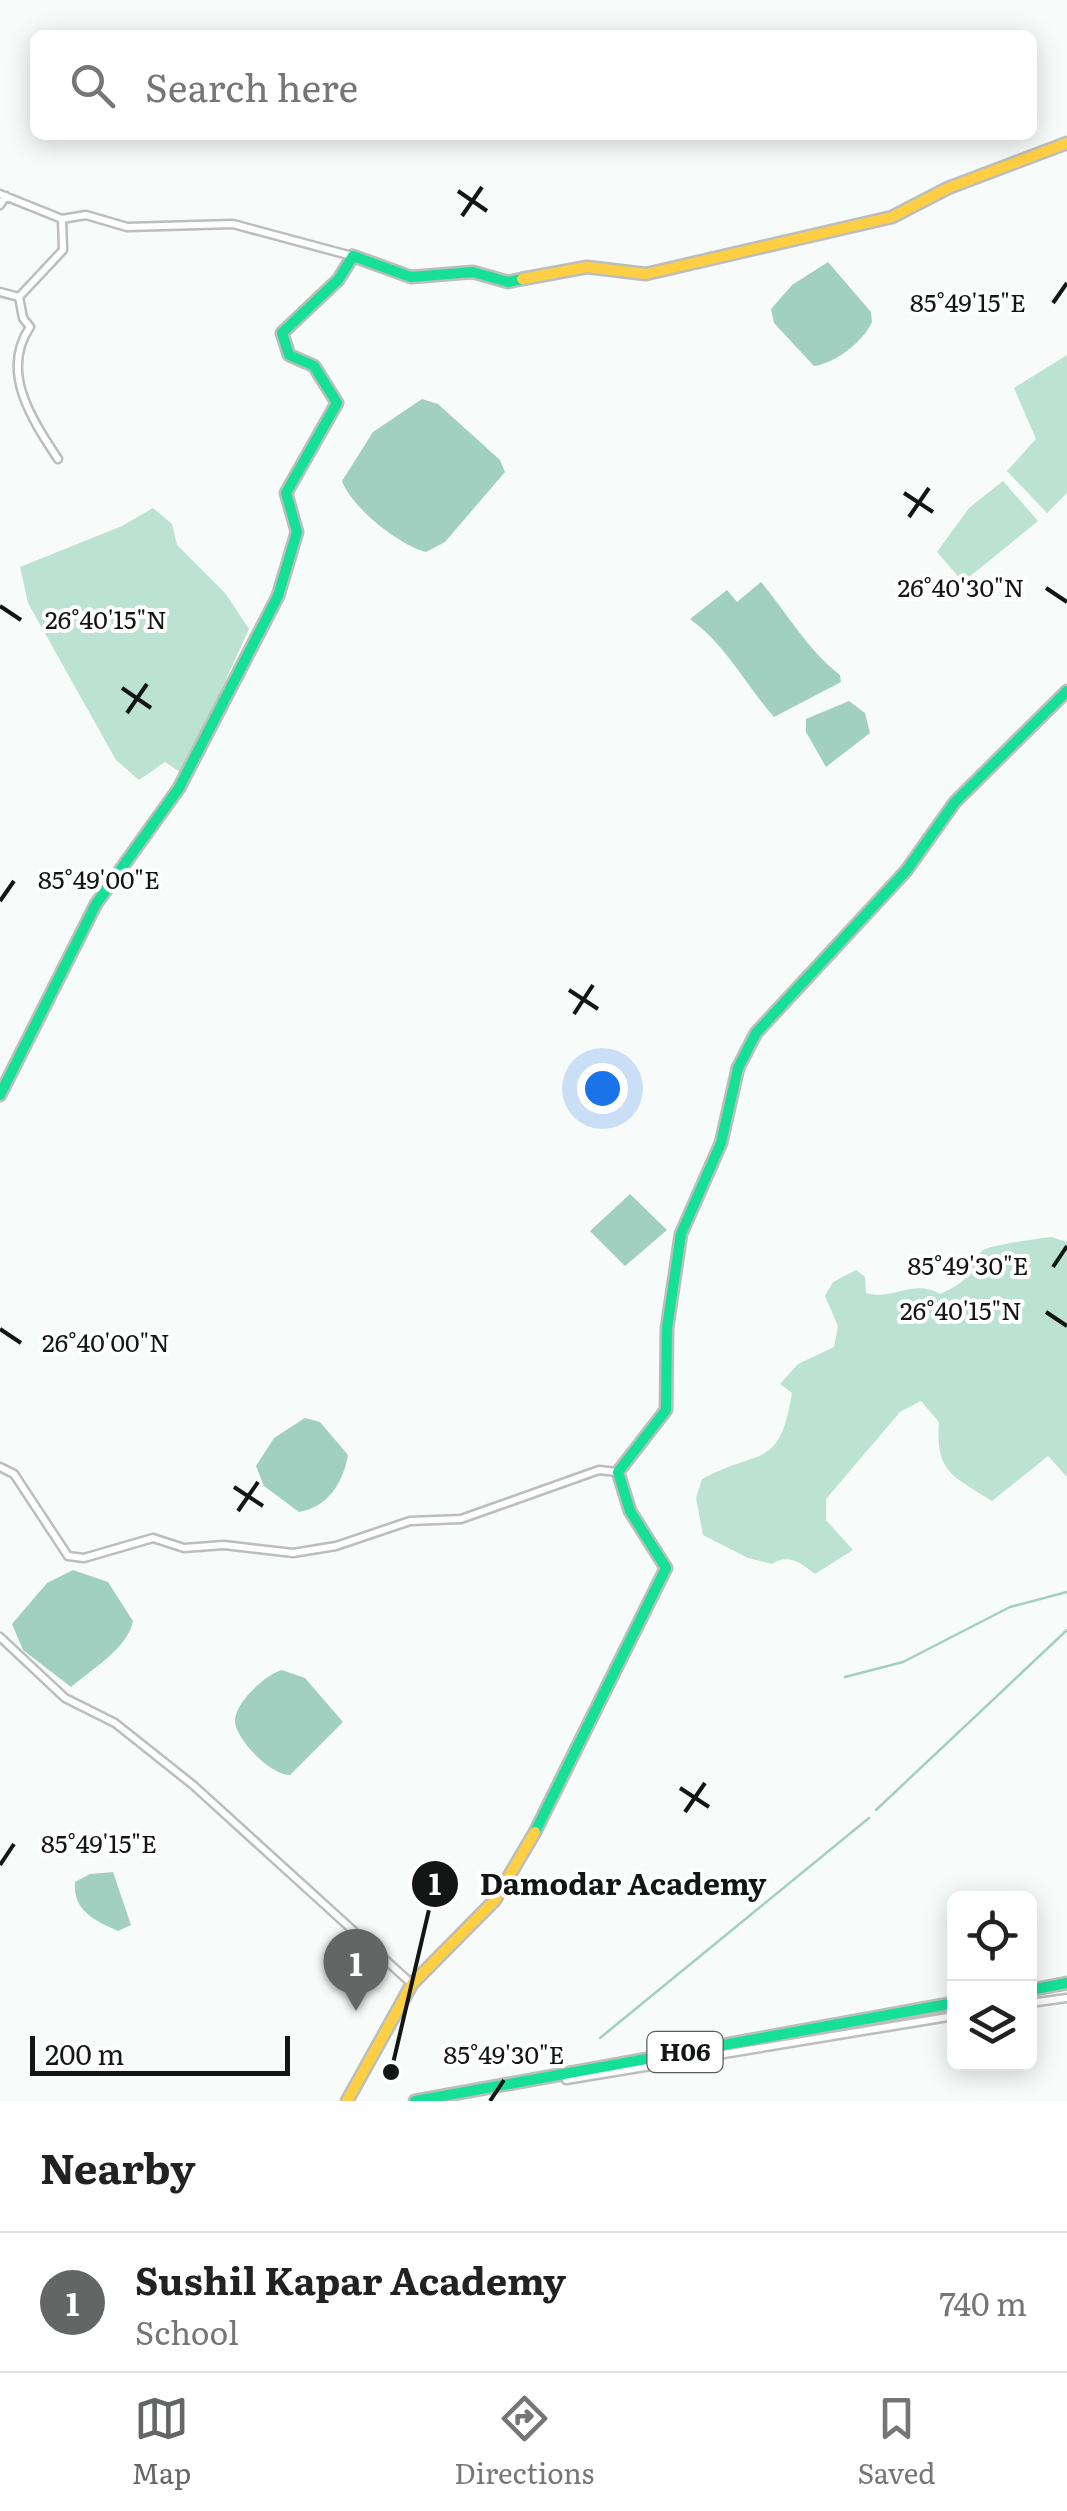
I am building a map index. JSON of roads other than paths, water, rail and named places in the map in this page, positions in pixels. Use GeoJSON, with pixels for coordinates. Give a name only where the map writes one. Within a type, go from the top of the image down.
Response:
{"type":"FeatureCollection","features":[{"type":"Feature","properties":{"kind":"main road"},"geometry":{"type":"LineString","coordinates":[[0,1096],[96,904],[180,788],[278,596],[296,532],[286,493],[337,403],[314,366],[289,355],[282,334],[338,280],[353,256],[411,277],[473,272],[508,282],[587,266],[646,274],[892,217],[948,188],[1067,143]]}},
{"type":"Feature","properties":{"kind":"main road"},"geometry":{"type":"LineString","coordinates":[[347,2101],[412,1984],[495,1900],[520,1862],[663,1576],[666,1568],[656,1549],[623,1501],[618,1472],[666,1410],[667,1328],[681,1234],[721,1144],[738,1068],[756,1033],[906,871],[956,802],[1067,691]]}},
{"type":"Feature","properties":{"kind":"main road"},"geometry":{"type":"LineString","coordinates":[[1037,1989],[1067,1983]]}},
{"type":"Feature","properties":{"kind":"main road","name":"H06"},"geometry":{"type":"LineString","coordinates":[[415,2101],[947,2005]]}},
{"type":"Feature","properties":{"kind":"street"},"geometry":{"type":"LineString","coordinates":[[0,205],[3,195],[62,218],[86,215],[127,227],[234,224],[353,256]]}},
{"type":"Feature","properties":{"kind":"street"},"geometry":{"type":"LineString","coordinates":[[19,297],[63,250],[62,218]]}},
{"type":"Feature","properties":{"kind":"street"},"geometry":{"type":"LineString","coordinates":[[0,292],[19,297]]}},
{"type":"Feature","properties":{"kind":"street"},"geometry":{"type":"LineString","coordinates":[[19,297],[23,318],[30,327],[11,360],[11,382],[58,459]]}},
{"type":"Feature","properties":{"kind":"street"},"geometry":{"type":"LineString","coordinates":[[0,1467],[14,1474],[68,1556],[84,1558],[153,1538],[184,1548],[224,1545],[294,1553],[336,1546],[410,1521],[461,1519],[599,1470],[618,1472]]}},
{"type":"Feature","properties":{"kind":"street"},"geometry":{"type":"LineString","coordinates":[[0,1637],[65,1698],[115,1723],[194,1784],[412,1984]]}},
{"type":"Feature","properties":{"kind":"street"},"geometry":{"type":"LineString","coordinates":[[1037,2002],[1067,1998]]}},
{"type":"Feature","properties":{"kind":"street"},"geometry":{"type":"LineString","coordinates":[[429,2101],[947,2017]]}},
{"type":"Feature","properties":{"kind":"waterway"},"geometry":{"type":"LineString","coordinates":[[845,1677],[903,1662],[1010,1607],[1067,1592]]}},
{"type":"Feature","properties":{"kind":"waterway"},"geometry":{"type":"LineString","coordinates":[[876,1810],[1067,1630]]}},
{"type":"Feature","properties":{"kind":"waterway"},"geometry":{"type":"LineString","coordinates":[[600,2038],[869,1818]]}},
{"type":"Feature","properties":{"kind":"place","name":"Sushil Kapar Academy"},"geometry":{"type":"Point","coordinates":[356,2011]}},
{"type":"Feature","properties":{"kind":"place","name":"Damodar Academy"},"geometry":{"type":"Point","coordinates":[391,2072]}}]}
